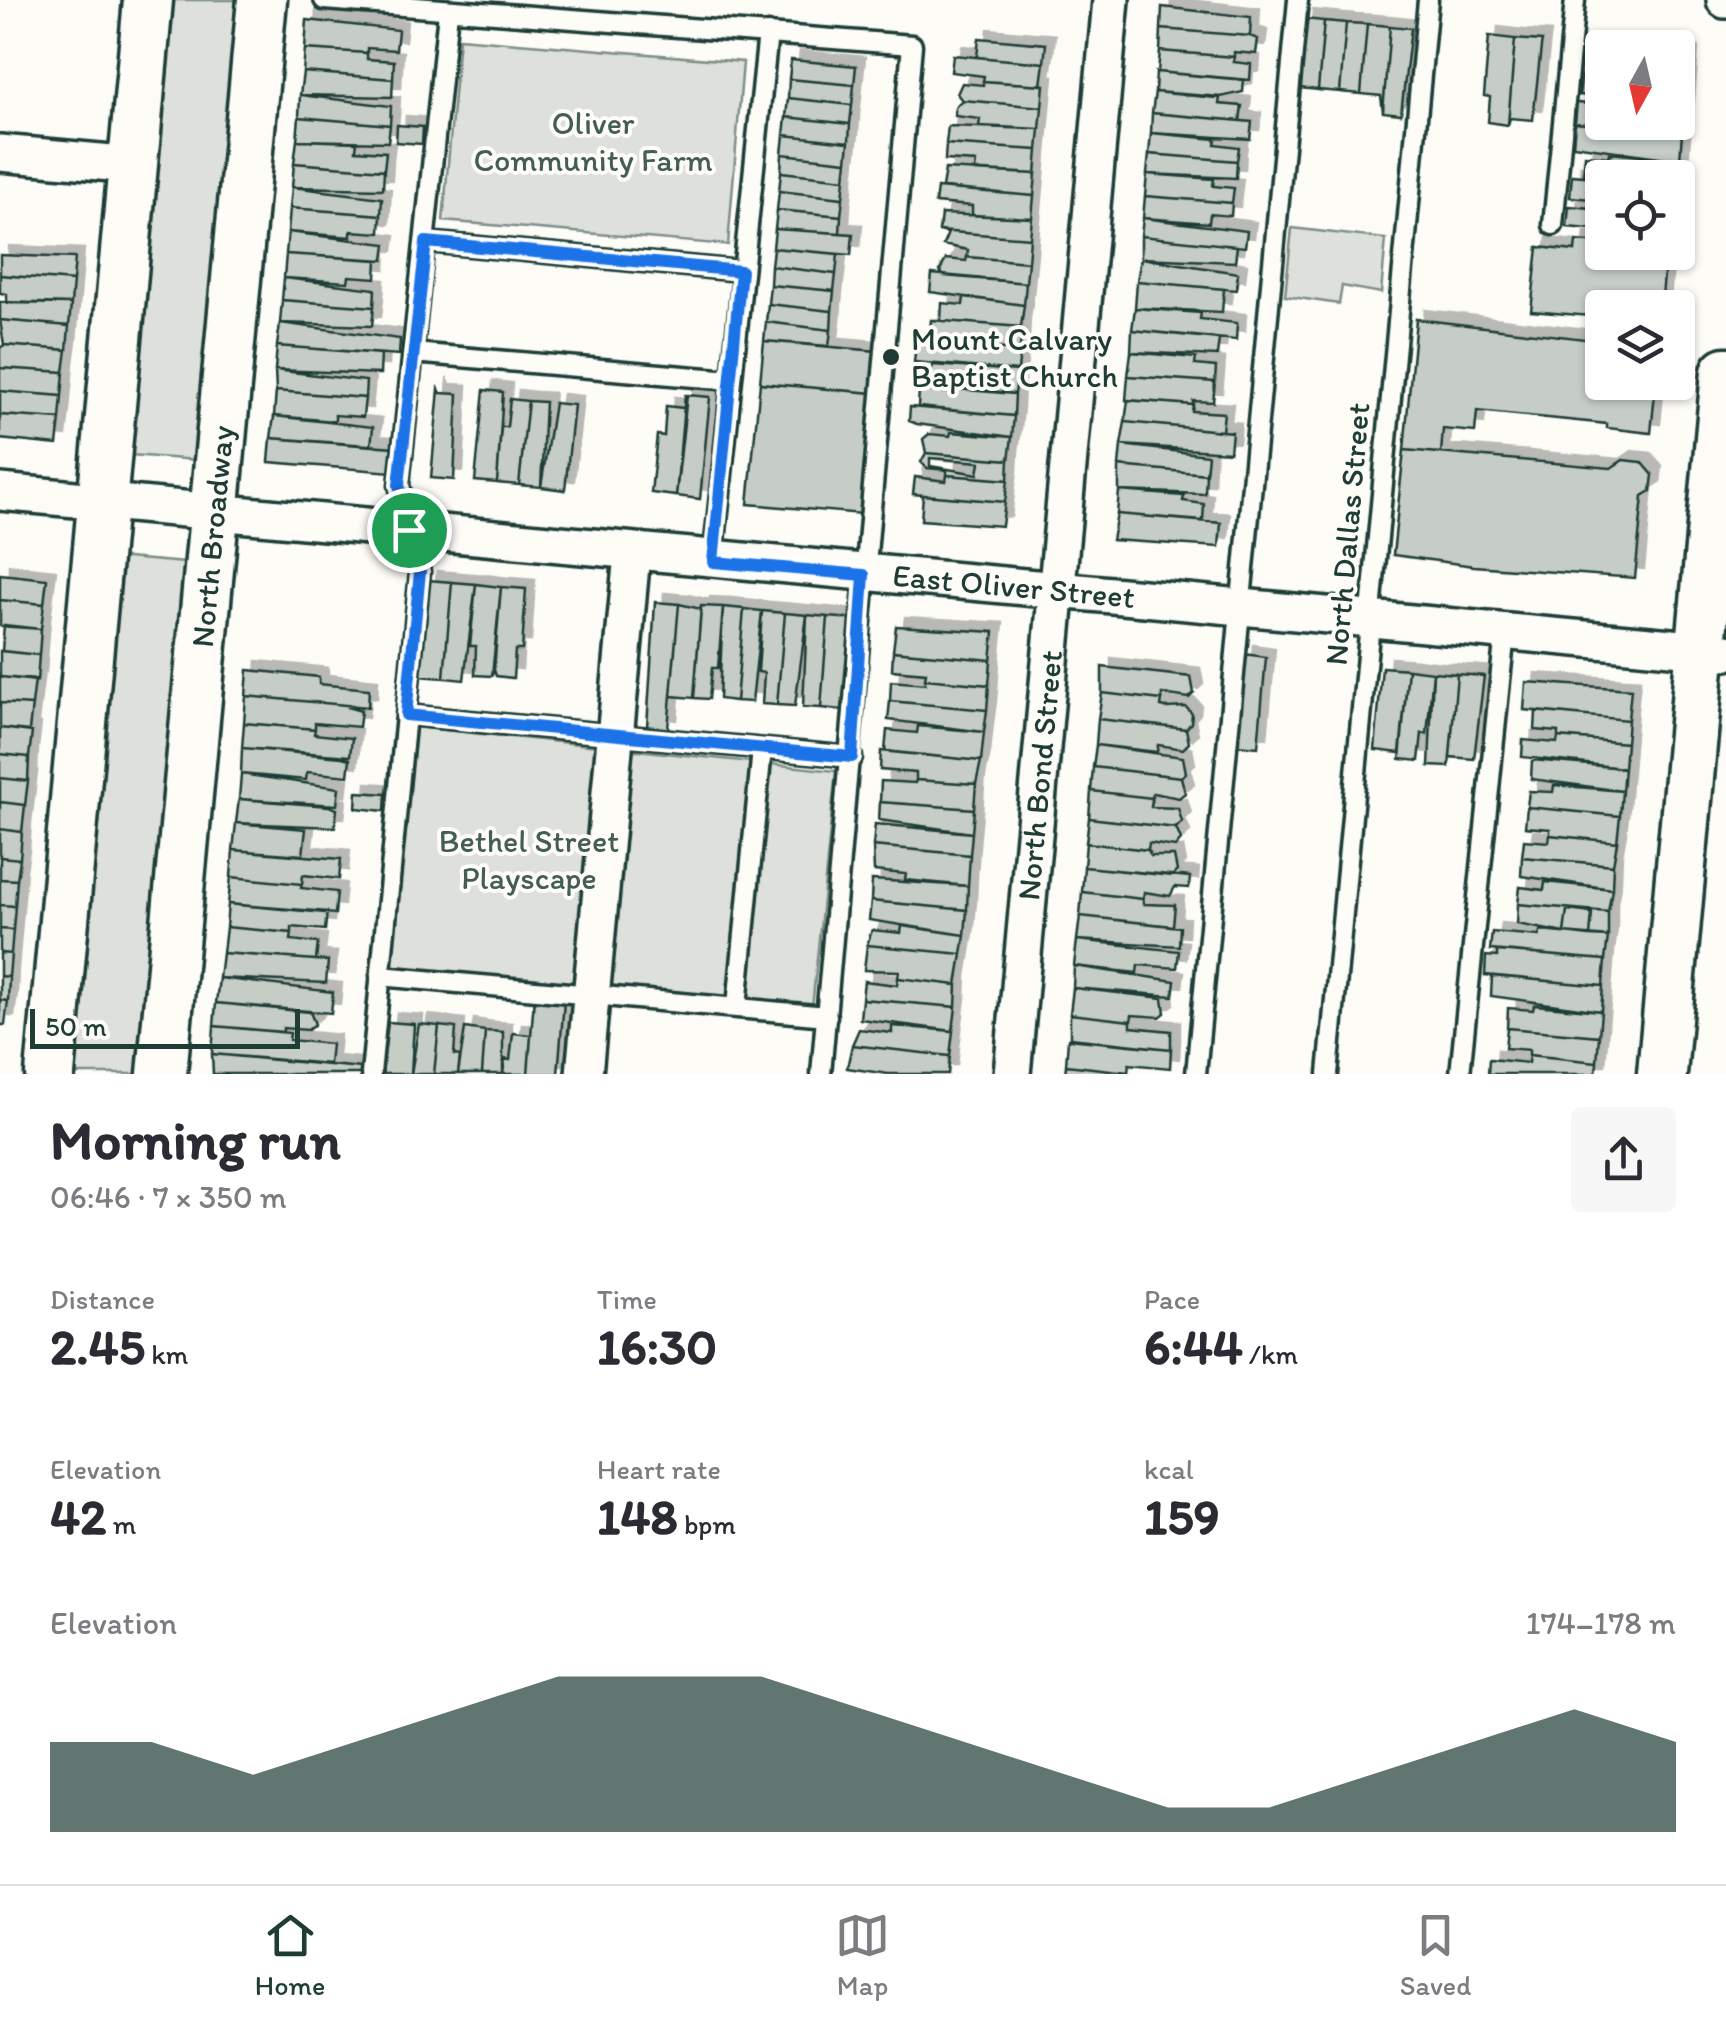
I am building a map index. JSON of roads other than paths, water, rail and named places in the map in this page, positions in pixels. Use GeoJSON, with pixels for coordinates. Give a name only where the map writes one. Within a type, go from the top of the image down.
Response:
{"type":"FeatureCollection","features":[{"type":"Feature","properties":{"kind":"main road"},"geometry":{"type":"LineString","coordinates":[[50,1074],[148,0]]}},
{"type":"Feature","properties":{"kind":"main road","name":"North Broadway"},"geometry":{"type":"LineString","coordinates":[[162,1074],[262,0]]}},
{"type":"Feature","properties":{"kind":"main road"},"geometry":{"type":"LineString","coordinates":[[1662,1074],[1713,651],[1726,372]]}},
{"type":"Feature","properties":{"kind":"street","name":"North Bond Street"},"geometry":{"type":"LineString","coordinates":[[1012,1074],[1111,0]]}},
{"type":"Feature","properties":{"kind":"street"},"geometry":{"type":"LineString","coordinates":[[0,154],[134,165]]}},
{"type":"Feature","properties":{"kind":"street","name":"East Oliver Street"},"geometry":{"type":"LineString","coordinates":[[0,492],[713,562],[1713,651]]}},
{"type":"Feature","properties":{"kind":"street"},"geometry":{"type":"LineString","coordinates":[[584,1074],[632,554]]}},
{"type":"Feature","properties":{"kind":"lane"},"geometry":{"type":"LineString","coordinates":[[324,0],[912,45],[821,1074]]}},
{"type":"Feature","properties":{"kind":"lane"},"geometry":{"type":"LineString","coordinates":[[1196,1074],[1298,0]]}},
{"type":"Feature","properties":{"kind":"lane","name":"North Dallas Street"},"geometry":{"type":"LineString","coordinates":[[1328,1074],[1428,0]]}},
{"type":"Feature","properties":{"kind":"lane"},"geometry":{"type":"LineString","coordinates":[[1552,225],[1575,0]]}},
{"type":"Feature","properties":{"kind":"lane"},"geometry":{"type":"LineString","coordinates":[[371,1074],[420,572],[399,485],[448,12]]}},
{"type":"Feature","properties":{"kind":"lane"},"geometry":{"type":"LineString","coordinates":[[713,562],[768,33]]}},
{"type":"Feature","properties":{"kind":"lane"},"geometry":{"type":"LineString","coordinates":[[426,242],[741,271]]}},
{"type":"Feature","properties":{"kind":"lane"},"geometry":{"type":"LineString","coordinates":[[413,353],[730,380]]}},
{"type":"Feature","properties":{"kind":"lane"},"geometry":{"type":"LineString","coordinates":[[1460,1074],[1505,632]]}},
{"type":"Feature","properties":{"kind":"lane"},"geometry":{"type":"LineString","coordinates":[[406,715],[852,757]]}},
{"type":"Feature","properties":{"kind":"lane"},"geometry":{"type":"LineString","coordinates":[[736,1006],[762,750]]}},
{"type":"Feature","properties":{"kind":"lane"},"geometry":{"type":"LineString","coordinates":[[380,976],[827,1016]]}},
{"type":"Feature","properties":{"kind":"place","name":"Mount Calvary Baptist Church"},"geometry":{"type":"Point","coordinates":[891,357]}},
{"type":"Feature","properties":{"kind":"park label","name":"Oliver Community Farm"},"geometry":{"type":"Point","coordinates":[593,142]}},
{"type":"Feature","properties":{"kind":"park label","name":"Bethel Street Playscape"},"geometry":{"type":"Point","coordinates":[529,860]}}]}
